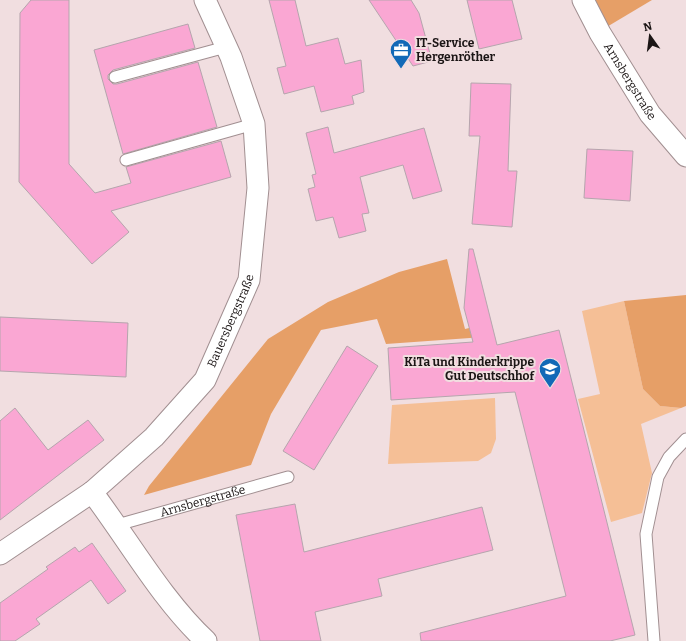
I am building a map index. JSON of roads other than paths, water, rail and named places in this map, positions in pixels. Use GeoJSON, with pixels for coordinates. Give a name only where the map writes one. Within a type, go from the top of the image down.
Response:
{"type":"FeatureCollection","features":[{"type":"Feature","properties":{"kind":"street","name":"Bauersbergstraße"},"geometry":{"type":"LineString","coordinates":[[0,554],[92,492],[154,437],[205,380],[249,280],[258,188],[254,124],[226,47],[205,0]]}},
{"type":"Feature","properties":{"kind":"street","name":"Arnsbergstraße"},"geometry":{"type":"LineString","coordinates":[[583,0],[600,32],[650,114],[686,156]]}},
{"type":"Feature","properties":{"kind":"street"},"geometry":{"type":"LineString","coordinates":[[92,492],[169,599],[192,628],[206,641]]}},
{"type":"Feature","properties":{"kind":"lane"},"geometry":{"type":"LineString","coordinates":[[115,77],[226,47]]}},
{"type":"Feature","properties":{"kind":"lane"},"geometry":{"type":"LineString","coordinates":[[126,160],[254,124]]}},
{"type":"Feature","properties":{"kind":"lane"},"geometry":{"type":"LineString","coordinates":[[654,641],[646,534],[658,477],[669,456],[686,439]]}},
{"type":"Feature","properties":{"kind":"lane","name":"Arnsbergstraße"},"geometry":{"type":"LineString","coordinates":[[117,525],[288,476]]}},
{"type":"Feature","properties":{"kind":"place","name":"IT-Service Hergenröther"},"geometry":{"type":"Point","coordinates":[401,70]}},
{"type":"Feature","properties":{"kind":"place","name":"KiTa und Kinderkrippe Gut Deutschhof"},"geometry":{"type":"Point","coordinates":[550,388]}}]}
